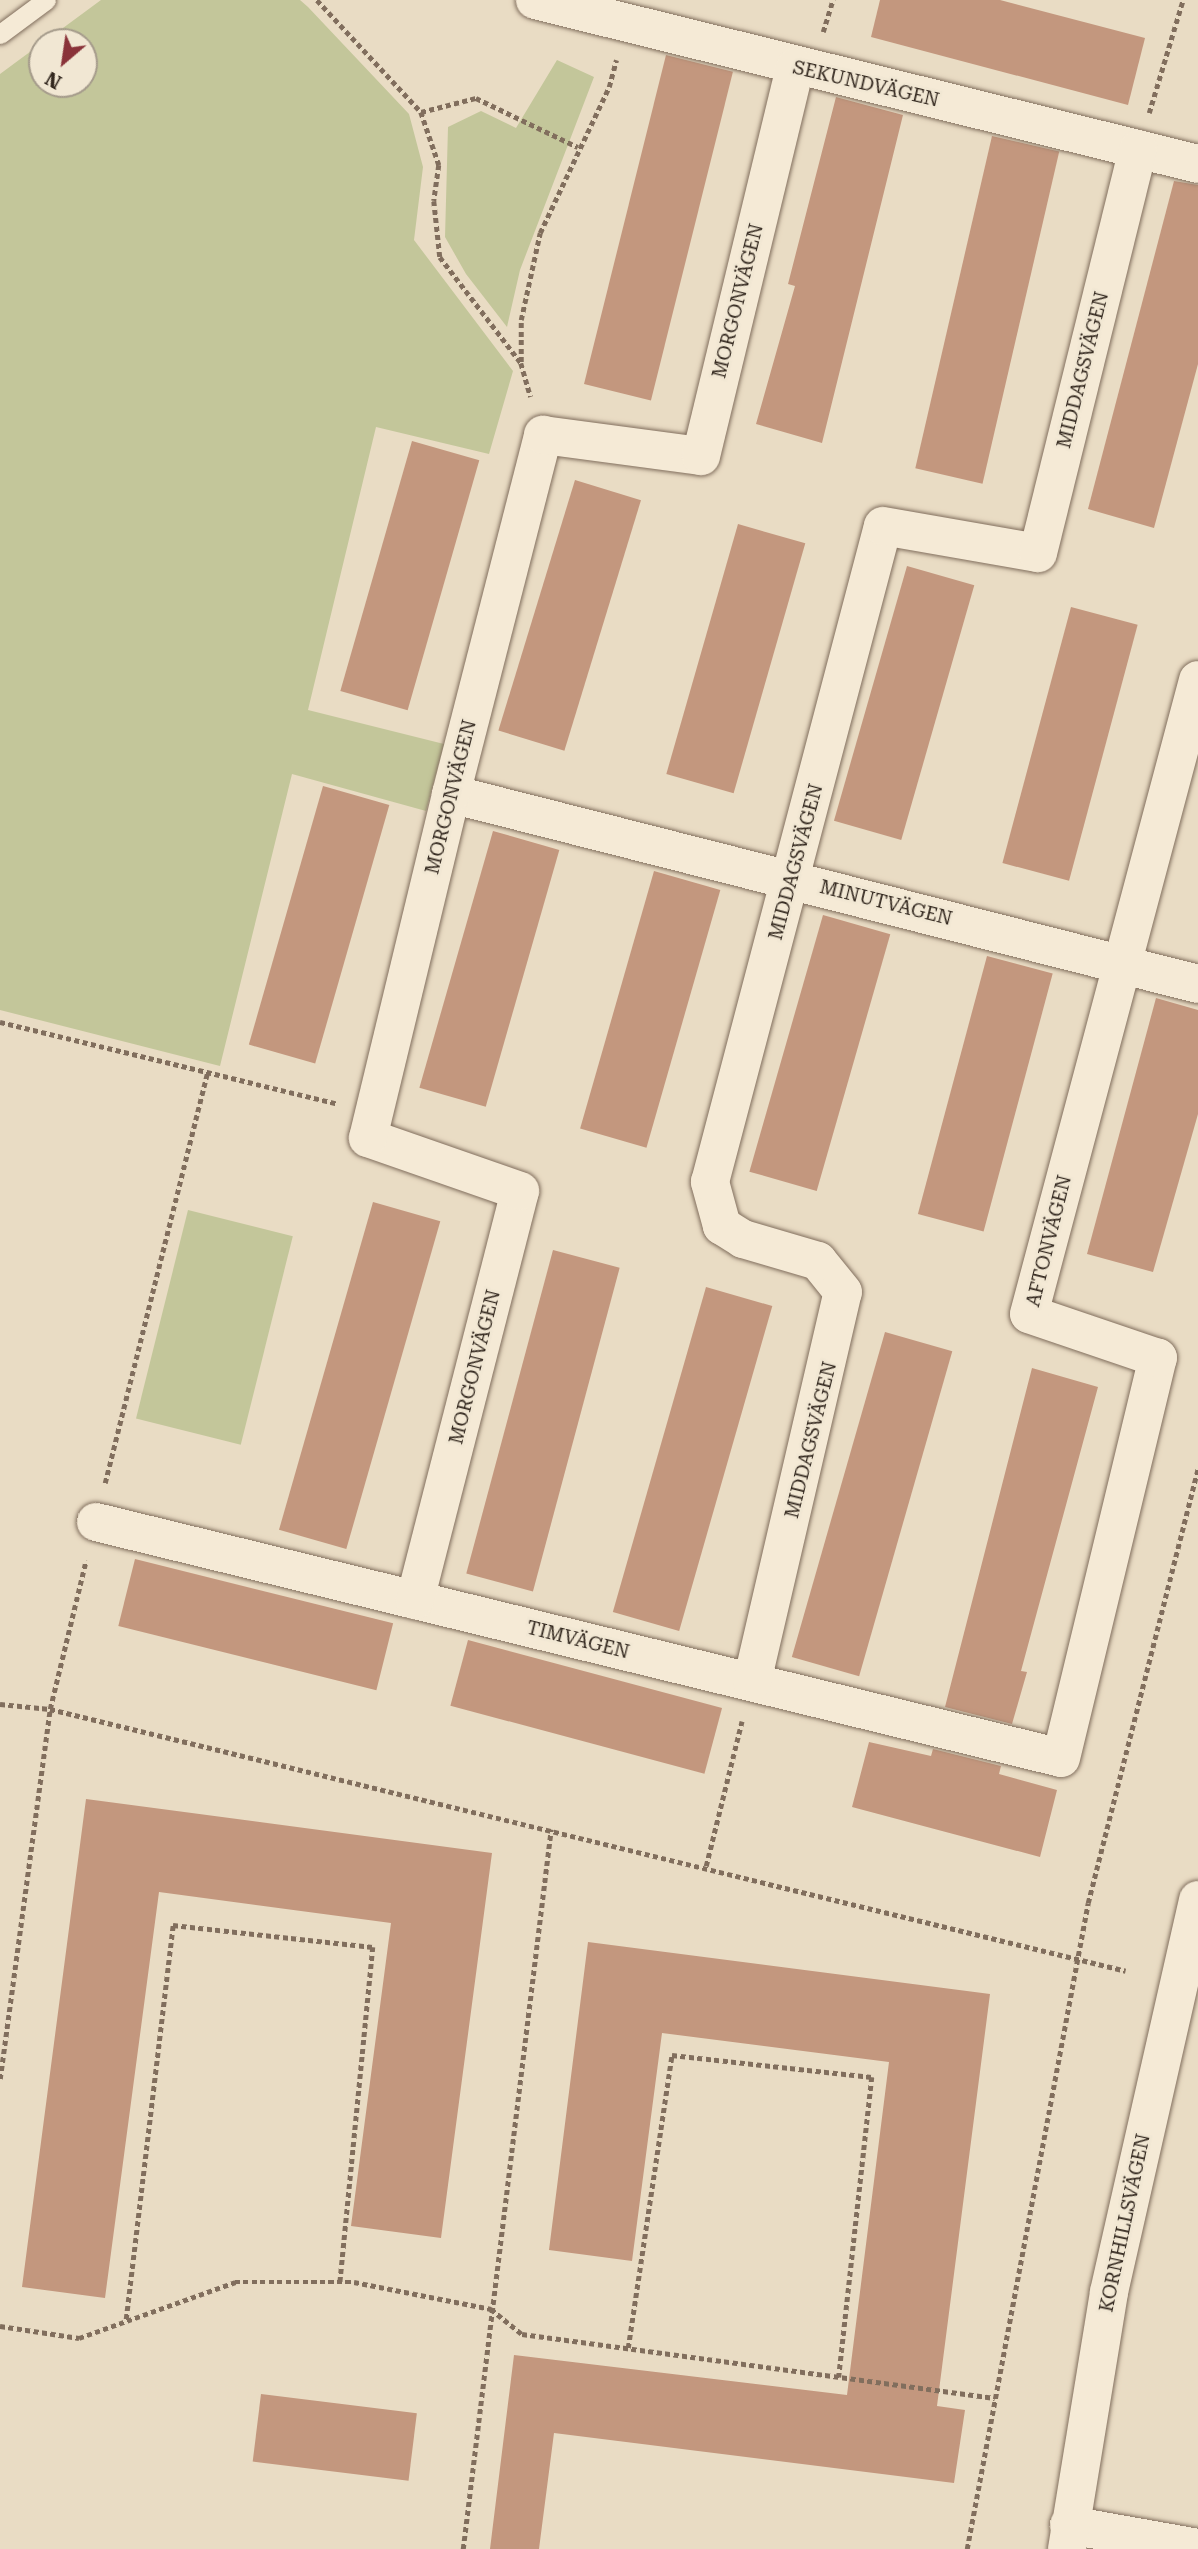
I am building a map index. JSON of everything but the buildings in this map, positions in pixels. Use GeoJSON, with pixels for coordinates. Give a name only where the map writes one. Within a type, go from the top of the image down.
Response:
{"type":"FeatureCollection","features":[{"type":"Feature","properties":{"kind":"street","name":"SEKUNDVÄGEN"},"geometry":{"type":"LineString","coordinates":[[535,0],[795,67],[1198,164]]}},
{"type":"Feature","properties":{"kind":"street","name":"MORGONVÄGEN"},"geometry":{"type":"LineString","coordinates":[[415,1600],[520,1191],[368,1138],[451,794],[542,435],[701,456],[795,67]]}},
{"type":"Feature","properties":{"kind":"street","name":"MIDDAGSVÄGEN"},"geometry":{"type":"LineString","coordinates":[[751,1682],[843,1292],[818,1261],[743,1239],[722,1226],[713,1206],[710,1182],[792,880],[883,526],[1038,553],[1138,149]]}},
{"type":"Feature","properties":{"kind":"street","name":"AFTONVÄGEN"},"geometry":{"type":"LineString","coordinates":[[1061,1758],[1158,1358],[1029,1314],[1198,680]]}},
{"type":"Feature","properties":{"kind":"street","name":"MINUTVÄGEN"},"geometry":{"type":"LineString","coordinates":[[451,794],[1198,984]]}},
{"type":"Feature","properties":{"kind":"street","name":"TIMVÄGEN"},"geometry":{"type":"LineString","coordinates":[[96,1522],[1061,1758]]}},
{"type":"Feature","properties":{"kind":"street","name":"KORNHILLSVÄGEN"},"geometry":{"type":"LineString","coordinates":[[1068,2537],[1109,2292],[1198,1900]]}},
{"type":"Feature","properties":{"kind":"street"},"geometry":{"type":"LineString","coordinates":[[1068,2537],[1198,2548]]}},
{"type":"Feature","properties":{"kind":"lane"},"geometry":{"type":"LineString","coordinates":[[0,34],[46,0]]}},
{"type":"Feature","properties":{"kind":"path"},"geometry":{"type":"LineString","coordinates":[[320,0],[421,112],[439,165],[433,201],[440,257],[521,363]]}},
{"type":"Feature","properties":{"kind":"path"},"geometry":{"type":"LineString","coordinates":[[1138,149],[1183,0]]}},
{"type":"Feature","properties":{"kind":"path"},"geometry":{"type":"LineString","coordinates":[[542,435],[521,363],[521,320],[540,233],[578,147],[609,87],[625,23]]}},
{"type":"Feature","properties":{"kind":"path"},"geometry":{"type":"LineString","coordinates":[[421,112],[476,98],[578,147]]}},
{"type":"Feature","properties":{"kind":"path"},"geometry":{"type":"LineString","coordinates":[[0,1022],[374,1112]]}},
{"type":"Feature","properties":{"kind":"path"},"geometry":{"type":"LineString","coordinates":[[0,2079],[50,1709],[206,1073]]}},
{"type":"Feature","properties":{"kind":"path"},"geometry":{"type":"LineString","coordinates":[[967,2549],[1088,1903],[1198,1467]]}},
{"type":"Feature","properties":{"kind":"path"},"geometry":{"type":"LineString","coordinates":[[706,1866],[751,1682]]}},
{"type":"Feature","properties":{"kind":"path"},"geometry":{"type":"LineString","coordinates":[[0,1704],[50,1709],[706,1866],[1126,1971]]}},
{"type":"Feature","properties":{"kind":"path"},"geometry":{"type":"LineString","coordinates":[[463,2549],[551,1829]]}},
{"type":"Feature","properties":{"kind":"path"},"geometry":{"type":"LineString","coordinates":[[126,2319],[173,1926],[373,1947],[340,2282]]}},
{"type":"Feature","properties":{"kind":"path"},"geometry":{"type":"LineString","coordinates":[[628,2348],[673,2055],[872,2077],[839,2377]]}},
{"type":"Feature","properties":{"kind":"path"},"geometry":{"type":"LineString","coordinates":[[0,2326],[79,2338],[235,2282],[340,2282],[491,2309],[522,2334],[995,2398]]}},
{"type":"Feature","properties":{"kind":"green space"},"geometry":{"type":"Polygon","coordinates":[[[101,0],[300,0],[409,114],[423,167],[414,240],[513,371],[489,454],[376,427],[308,710],[444,744],[426,811],[292,774],[220,1066],[0,1010],[0,74],[28,53],[28,98],[98,98],[98,28],[63,28],[101,0]]]}},
{"type":"Feature","properties":{"kind":"green space"},"geometry":{"type":"Polygon","coordinates":[[[557,60],[594,77],[520,270],[507,327],[466,274],[445,237],[448,127],[481,111],[516,128],[557,60]]]}},
{"type":"Feature","properties":{"kind":"green space"},"geometry":{"type":"Polygon","coordinates":[[[188,1210],[293,1236],[241,1445],[136,1419],[188,1210]]]}}]}
